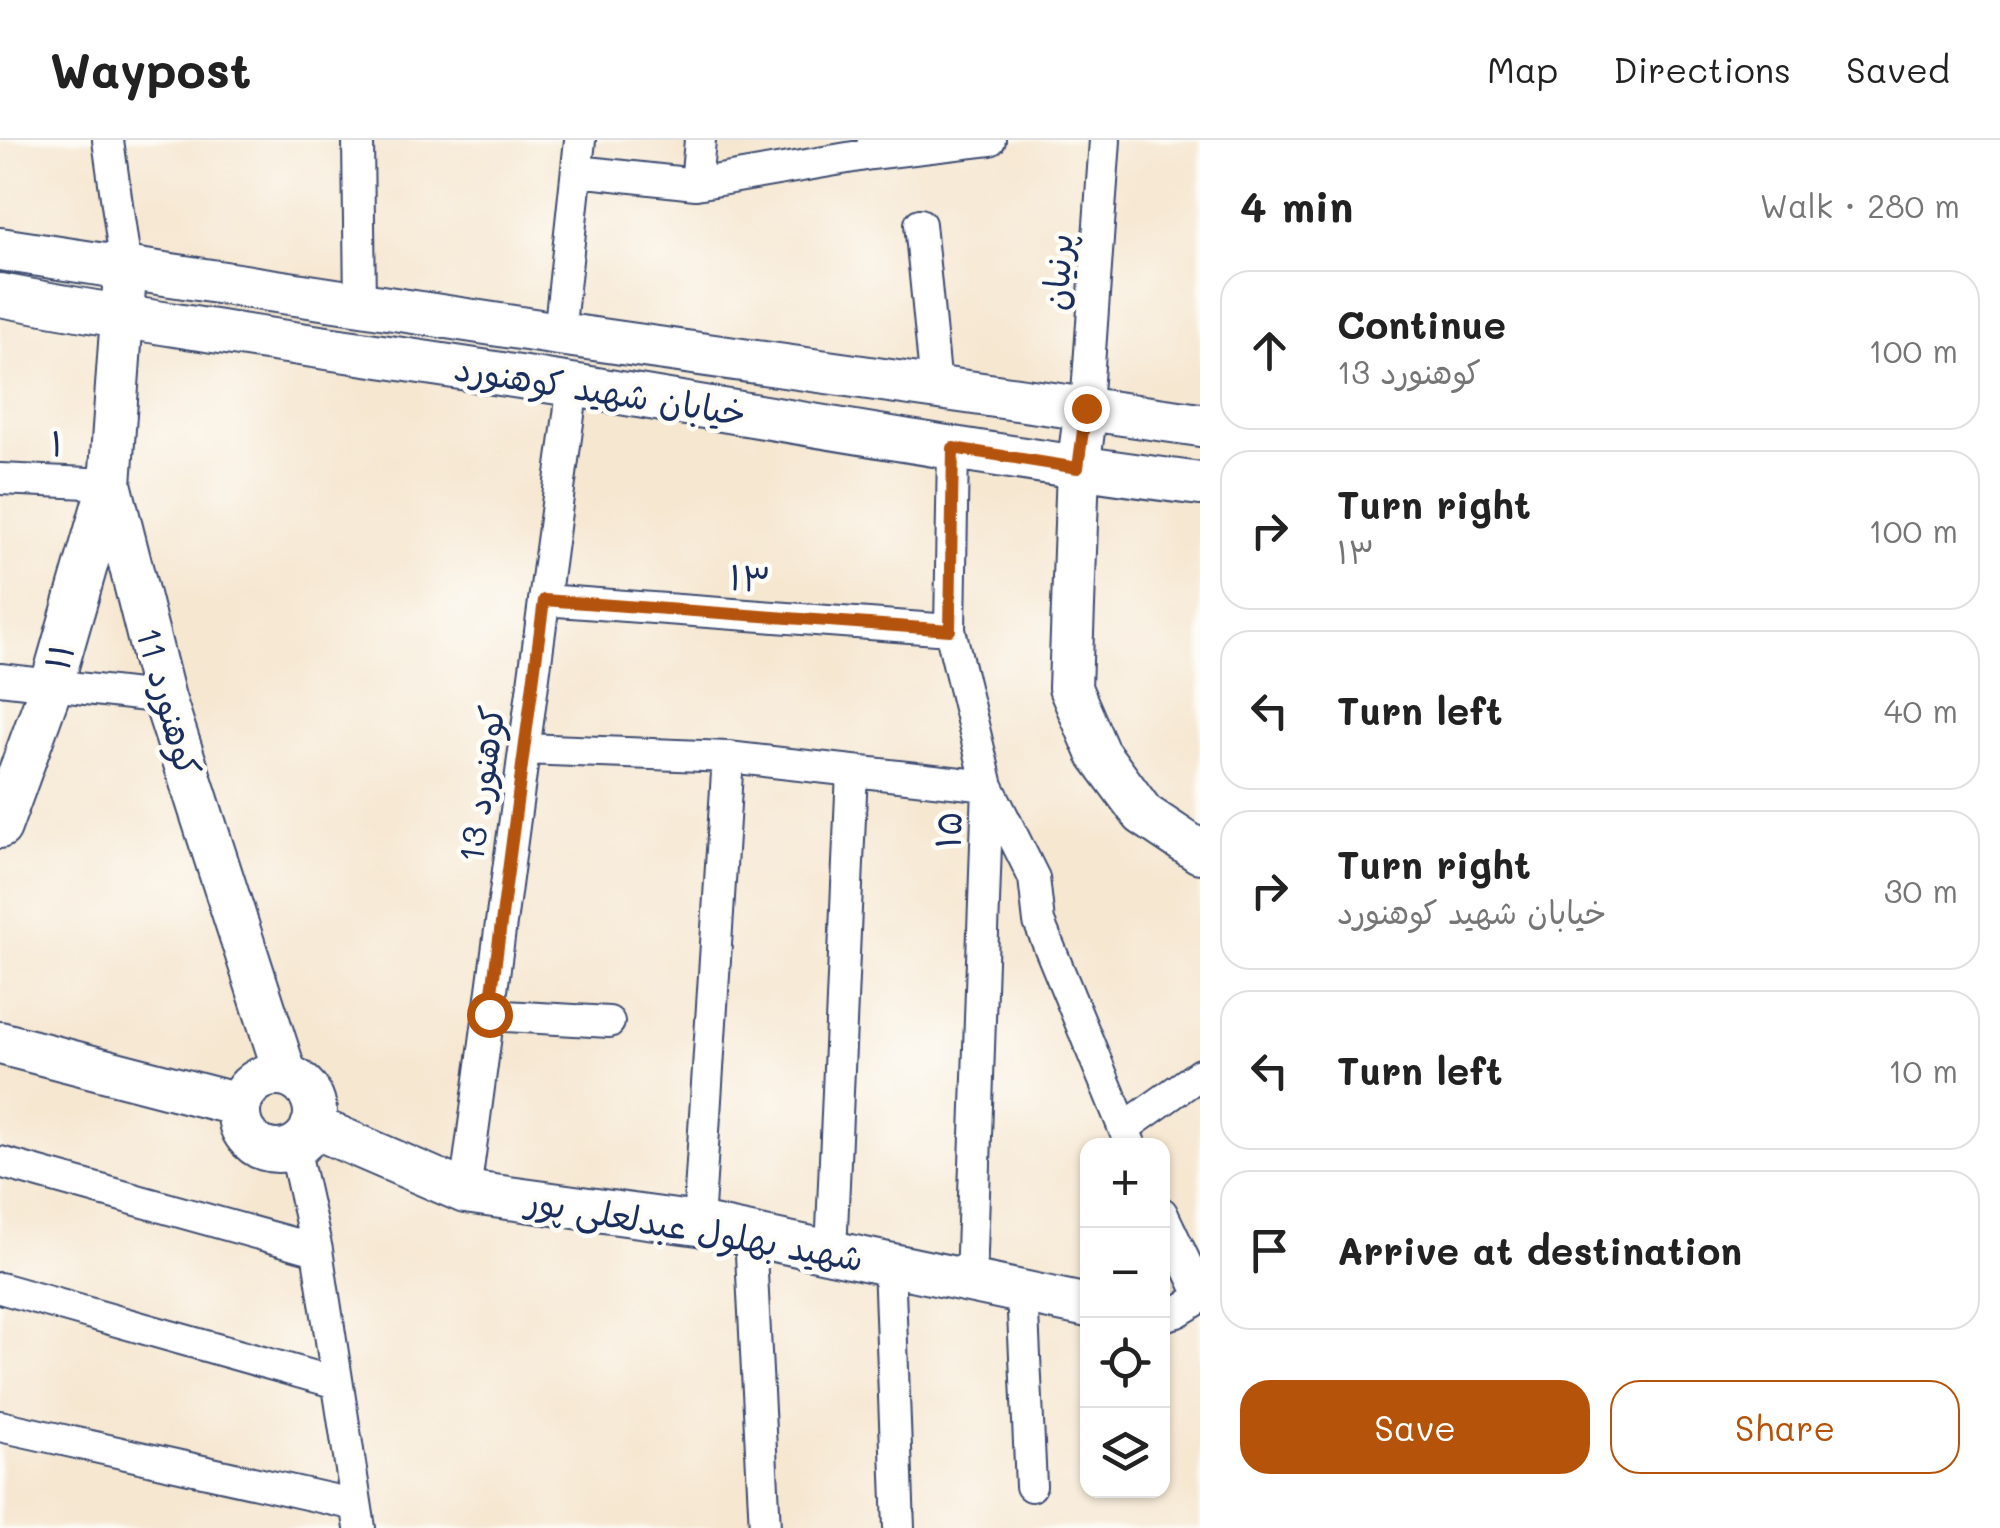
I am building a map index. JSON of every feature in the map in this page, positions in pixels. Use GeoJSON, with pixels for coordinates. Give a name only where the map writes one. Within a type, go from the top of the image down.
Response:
{"type":"FeatureCollection","features":[{"type":"Feature","properties":{"kind":"street"},"geometry":{"type":"LineString","coordinates":[[108,140],[126,268]]}},
{"type":"Feature","properties":{"kind":"street"},"geometry":{"type":"LineString","coordinates":[[358,140],[360,304]]}},
{"type":"Feature","properties":{"kind":"street"},"geometry":{"type":"LineString","coordinates":[[559,334],[580,140]]}},
{"type":"Feature","properties":{"kind":"street"},"geometry":{"type":"LineString","coordinates":[[696,184],[700,140]]}},
{"type":"Feature","properties":{"kind":"street"},"geometry":{"type":"LineString","coordinates":[[578,171],[696,184],[872,147],[990,140]]}},
{"type":"Feature","properties":{"kind":"street","name":"پرنیان"},"geometry":{"type":"LineString","coordinates":[[1086,408],[1106,140]]}},
{"type":"Feature","properties":{"kind":"street"},"geometry":{"type":"LineString","coordinates":[[920,224],[936,387]]}},
{"type":"Feature","properties":{"kind":"street","name":"خیابان شهید کوهنورد"},"geometry":{"type":"LineString","coordinates":[[0,249],[1200,425]]}},
{"type":"Feature","properties":{"kind":"street","name":"کوهنورد 11"},"geometry":{"type":"LineString","coordinates":[[126,268],[110,484],[164,698],[286,1076]]}},
{"type":"Feature","properties":{"kind":"street","name":"خیابان شهید کوهنورد"},"geometry":{"type":"LineString","coordinates":[[0,295],[120,318],[1200,484]]}},
{"type":"Feature","properties":{"kind":"street","name":"کوهنورد 13"},"geometry":{"type":"LineString","coordinates":[[465,1192],[574,385]]}},
{"type":"Feature","properties":{"kind":"street"},"geometry":{"type":"LineString","coordinates":[[1086,408],[1078,468],[1070,688],[1098,753],[1142,814],[1200,852]]}},
{"type":"Feature","properties":{"kind":"street"},"geometry":{"type":"LineString","coordinates":[[953,448],[950,630],[988,786],[1034,878],[1039,922],[1128,1137],[1200,1074]]}},
{"type":"Feature","properties":{"kind":"street","name":"۱"},"geometry":{"type":"LineString","coordinates":[[0,479],[110,484]]}},
{"type":"Feature","properties":{"kind":"street","name":"۱۱"},"geometry":{"type":"LineString","coordinates":[[0,827],[52,684],[110,484]]}},
{"type":"Feature","properties":{"kind":"street","name":"۱۳"},"geometry":{"type":"LineString","coordinates":[[544,600],[950,630]]}},
{"type":"Feature","properties":{"kind":"street"},"geometry":{"type":"LineString","coordinates":[[0,679],[164,698]]}},
{"type":"Feature","properties":{"kind":"street","name":"۱۵"},"geometry":{"type":"LineString","coordinates":[[525,748],[728,757],[988,786],[970,1282]]}},
{"type":"Feature","properties":{"kind":"street"},"geometry":{"type":"LineString","coordinates":[[698,1224],[728,757]]}},
{"type":"Feature","properties":{"kind":"street"},"geometry":{"type":"LineString","coordinates":[[831,1252],[852,771]]}},
{"type":"Feature","properties":{"kind":"street"},"geometry":{"type":"LineString","coordinates":[[489,1014],[608,1022]]}},
{"type":"Feature","properties":{"kind":"street"},"geometry":{"type":"LineString","coordinates":[[0,1042],[239,1106]]}},
{"type":"Feature","properties":{"kind":"street"},"geometry":{"type":"LineString","coordinates":[[286,1076],[308,1090],[315,1114],[303,1136],[282,1150],[259,1146],[242,1129],[239,1106],[251,1084],[262,1078],[286,1076]]}},
{"type":"Feature","properties":{"kind":"street"},"geometry":{"type":"LineString","coordinates":[[0,1426],[358,1517],[303,1136]]}},
{"type":"Feature","properties":{"kind":"street","name":"شهید بهلول عبدلعلی پور"},"geometry":{"type":"LineString","coordinates":[[303,1136],[465,1192],[698,1224],[1080,1304]]}},
{"type":"Feature","properties":{"kind":"street"},"geometry":{"type":"LineString","coordinates":[[0,1162],[317,1250]]}},
{"type":"Feature","properties":{"kind":"street"},"geometry":{"type":"LineString","coordinates":[[1169,1228],[1200,1296],[1170,1314]]}},
{"type":"Feature","properties":{"kind":"street"},"geometry":{"type":"LineString","coordinates":[[750,1234],[765,1528]]}},
{"type":"Feature","properties":{"kind":"street"},"geometry":{"type":"LineString","coordinates":[[890,1264],[899,1528]]}},
{"type":"Feature","properties":{"kind":"street"},"geometry":{"type":"LineString","coordinates":[[0,1288],[337,1382]]}},
{"type":"Feature","properties":{"kind":"street"},"geometry":{"type":"LineString","coordinates":[[1022,1292],[1031,1486]]}},
{"type":"Feature","properties":{"kind":"route"},"geometry":{"type":"LineString","coordinates":[[489,1014],[544,600],[950,630],[953,448],[1078,468],[1086,408]]}}]}
